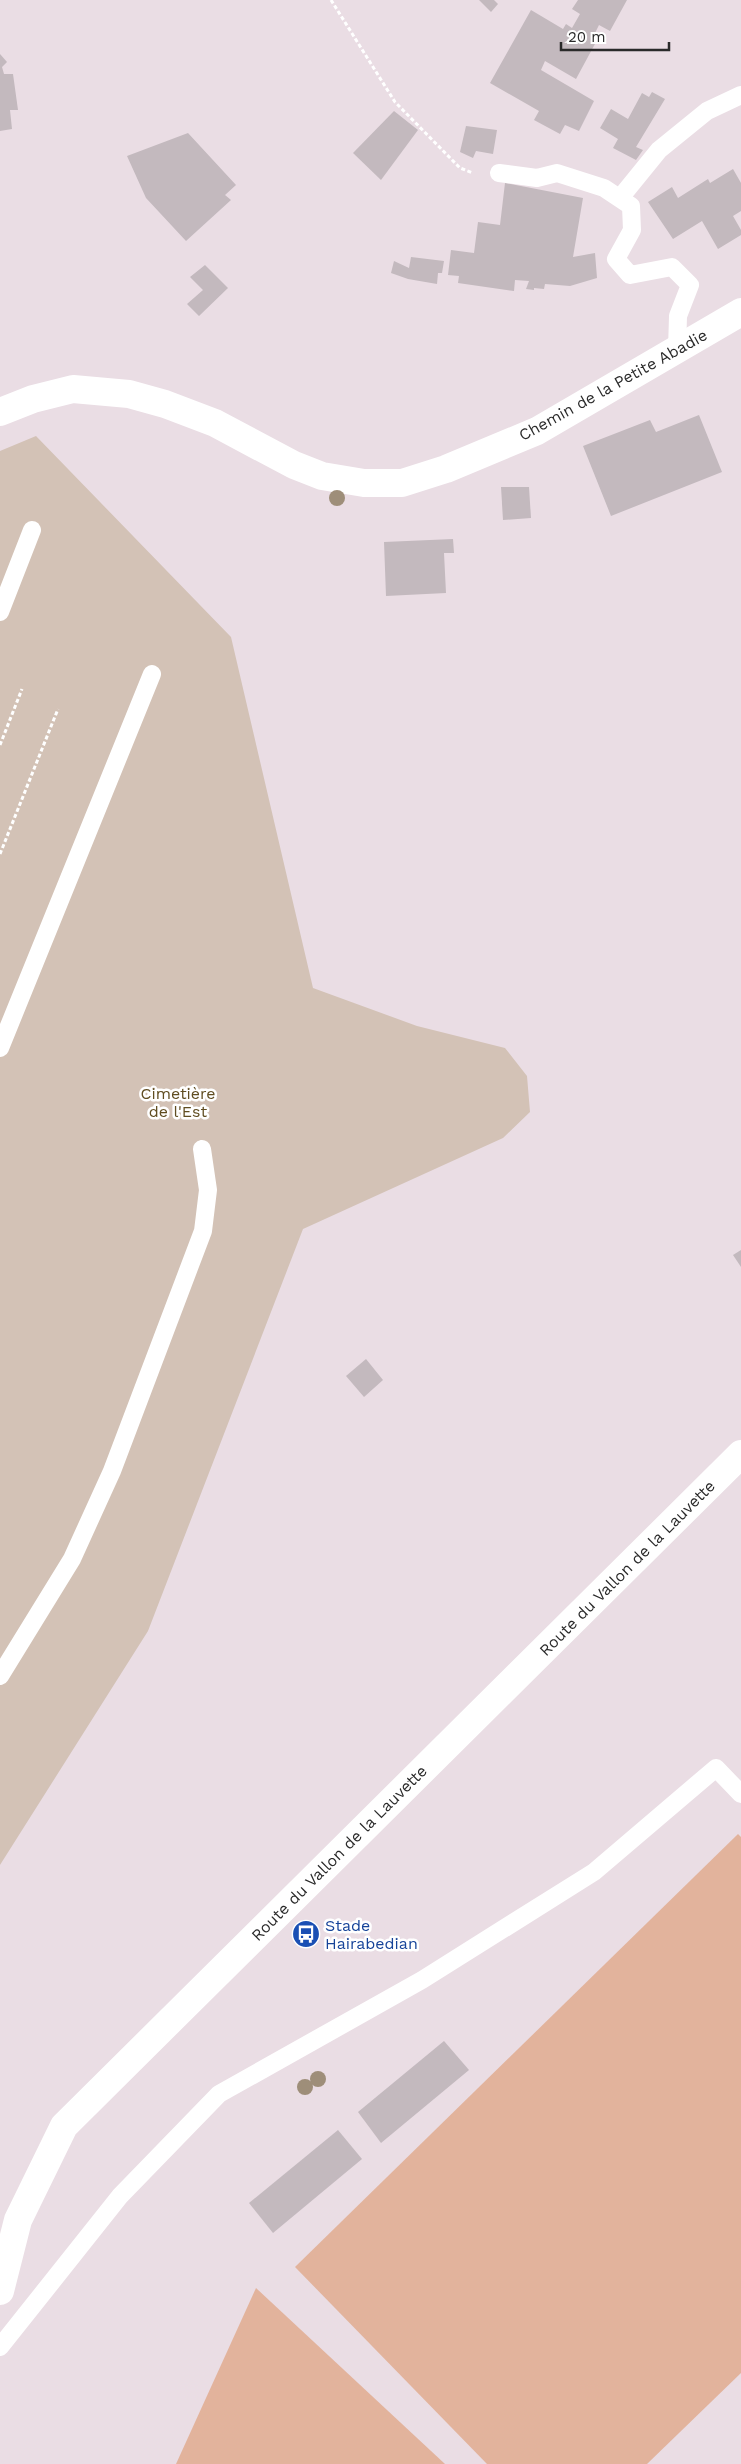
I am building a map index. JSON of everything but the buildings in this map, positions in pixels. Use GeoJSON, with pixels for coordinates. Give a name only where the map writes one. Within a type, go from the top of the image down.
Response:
{"type":"FeatureCollection","features":[{"type":"Feature","properties":{"kind":"street","name":"Chemin de la Petite Abadie"},"geometry":{"type":"LineString","coordinates":[[0,412],[33,399],[73,389],[130,394],[166,404],[215,423],[294,465],[322,476],[364,483],[402,482],[446,468],[537,432],[741,312]]}},
{"type":"Feature","properties":{"kind":"street","name":"Route du Vallon de la Lauvette"},"geometry":{"type":"LineString","coordinates":[[0,2291],[18,2220],[64,2126],[741,1454]]}},
{"type":"Feature","properties":{"kind":"lane"},"geometry":{"type":"LineString","coordinates":[[620,198],[659,150],[707,111],[741,95]]}},
{"type":"Feature","properties":{"kind":"lane"},"geometry":{"type":"LineString","coordinates":[[499,172],[537,178],[557,174],[604,188],[631,206],[632,230],[616,259],[630,275],[672,268],[690,286],[678,316],[677,350]]}},
{"type":"Feature","properties":{"kind":"lane"},"geometry":{"type":"LineString","coordinates":[[0,612],[32,530]]}},
{"type":"Feature","properties":{"kind":"lane"},"geometry":{"type":"LineString","coordinates":[[0,1048],[152,674]]}},
{"type":"Feature","properties":{"kind":"lane"},"geometry":{"type":"LineString","coordinates":[[0,1676],[72,1559],[112,1471],[203,1231],[208,1190],[202,1149]]}},
{"type":"Feature","properties":{"kind":"lane"},"geometry":{"type":"LineString","coordinates":[[0,2347],[120,2196],[219,2094],[422,1980],[594,1872],[716,1768],[741,1794]]}},
{"type":"Feature","properties":{"kind":"path"},"geometry":{"type":"LineString","coordinates":[[331,0],[395,102],[460,168],[497,182],[499,172]]}},
{"type":"Feature","properties":{"kind":"path"},"geometry":{"type":"LineString","coordinates":[[0,745],[22,689]]}},
{"type":"Feature","properties":{"kind":"path"},"geometry":{"type":"LineString","coordinates":[[0,854],[58,709]]}},
{"type":"Feature","properties":{"kind":"green space","name":"Cimetière de l'Est"},"geometry":{"type":"Polygon","coordinates":[[[36,436],[231,637],[313,988],[417,1026],[505,1048],[527,1076],[530,1112],[503,1138],[303,1229],[148,1631],[0,1865],[0,451],[36,436]]]}},
{"type":"Feature","properties":{"kind":"shaded area"},"geometry":{"type":"Polygon","coordinates":[[[738,1834],[741,1837],[741,2373],[647,2464],[487,2464],[295,2267],[738,1834]]]}},
{"type":"Feature","properties":{"kind":"shaded area"},"geometry":{"type":"Polygon","coordinates":[[[256,2288],[445,2464],[176,2464],[256,2288]]]}},
{"type":"Feature","properties":{"kind":"place","name":"Stade Hairabedian"},"geometry":{"type":"Point","coordinates":[306,1934]}}]}
